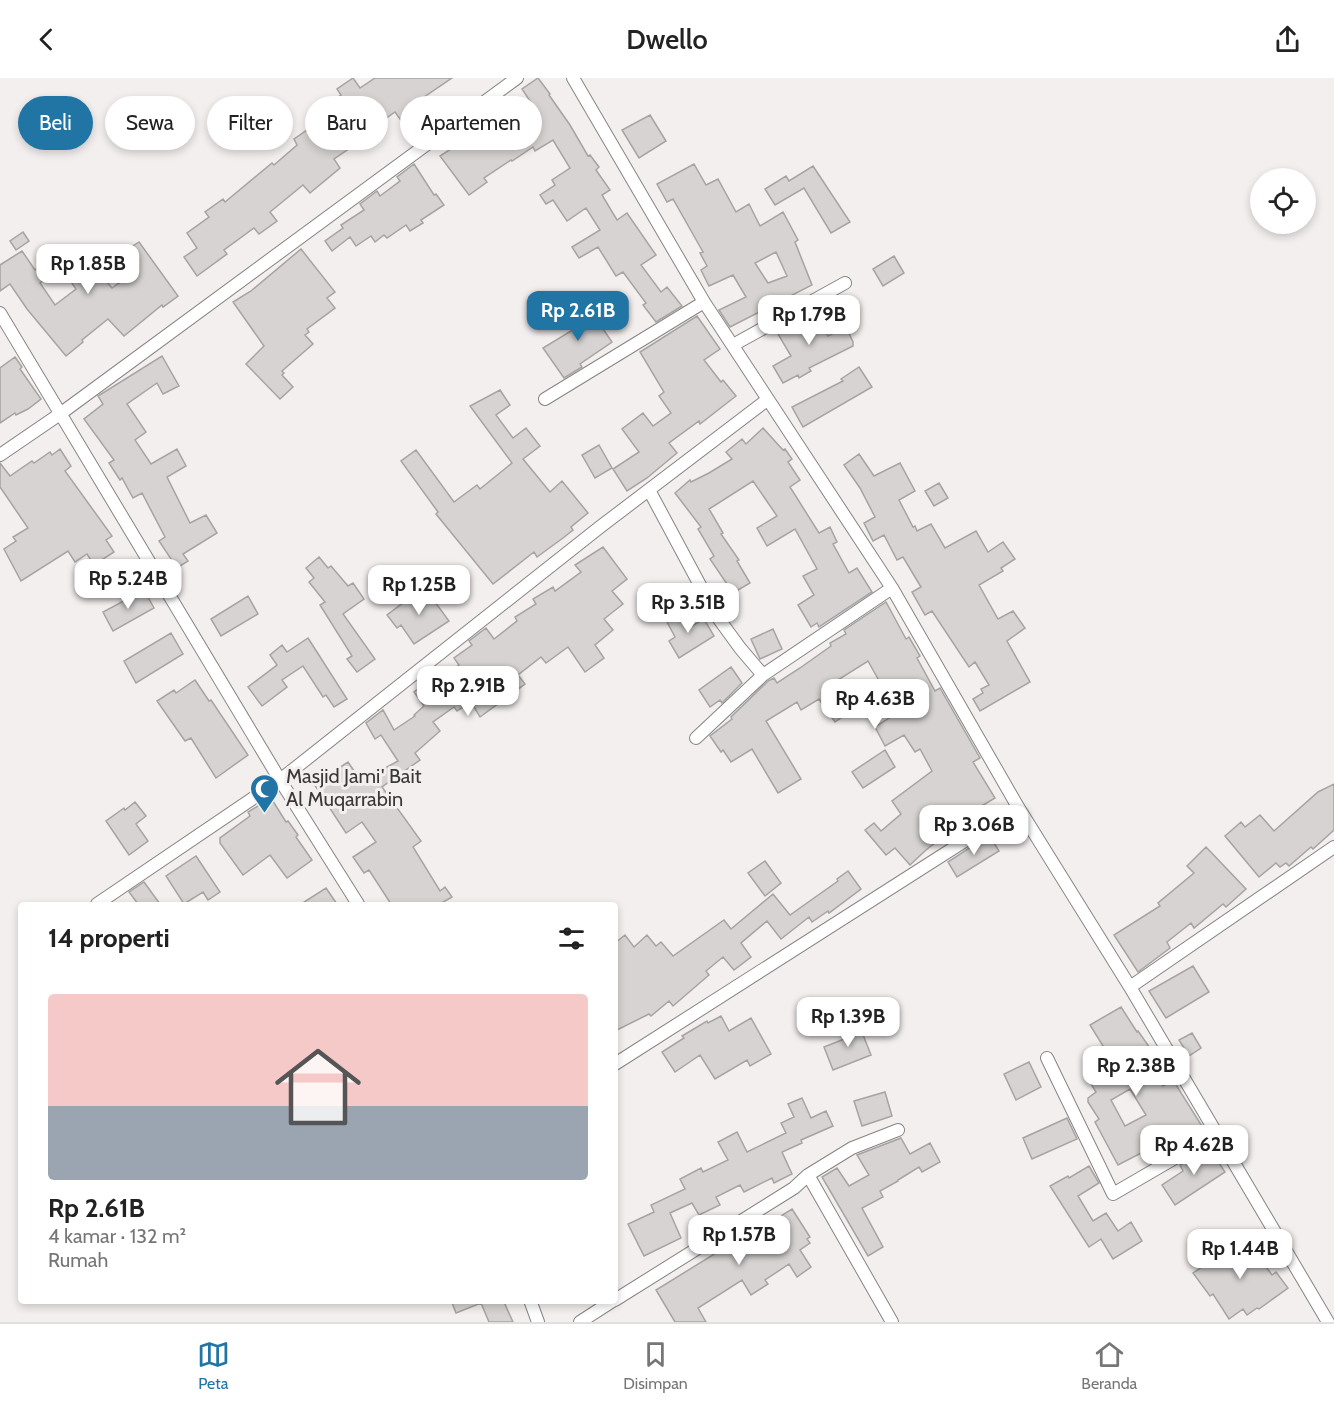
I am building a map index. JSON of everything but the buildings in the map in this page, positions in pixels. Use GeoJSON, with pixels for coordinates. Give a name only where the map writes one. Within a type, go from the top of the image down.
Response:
{"type":"FeatureCollection","features":[{"type":"Feature","properties":{"kind":"street"},"geometry":{"type":"LineString","coordinates":[[0,455],[60,414],[518,78]]}},
{"type":"Feature","properties":{"kind":"street"},"geometry":{"type":"LineString","coordinates":[[573,78],[705,302],[892,588],[1018,807],[1218,1133],[1328,1322]]}},
{"type":"Feature","properties":{"kind":"street"},"geometry":{"type":"LineString","coordinates":[[733,345],[845,283]]}},
{"type":"Feature","properties":{"kind":"street"},"geometry":{"type":"LineString","coordinates":[[545,399],[705,302]]}},
{"type":"Feature","properties":{"kind":"street"},"geometry":{"type":"LineString","coordinates":[[0,313],[280,780],[357,902]]}},
{"type":"Feature","properties":{"kind":"street"},"geometry":{"type":"LineString","coordinates":[[100,902],[280,780],[767,400]]}},
{"type":"Feature","properties":{"kind":"street"},"geometry":{"type":"LineString","coordinates":[[649,490],[716,615],[763,675]]}},
{"type":"Feature","properties":{"kind":"street"},"geometry":{"type":"LineString","coordinates":[[696,738],[763,675],[892,588]]}},
{"type":"Feature","properties":{"kind":"street"},"geometry":{"type":"LineString","coordinates":[[618,1058],[1018,807]]}},
{"type":"Feature","properties":{"kind":"street"},"geometry":{"type":"LineString","coordinates":[[1130,987],[1334,847]]}},
{"type":"Feature","properties":{"kind":"street"},"geometry":{"type":"LineString","coordinates":[[1047,1058],[1113,1194],[1218,1133]]}},
{"type":"Feature","properties":{"kind":"street"},"geometry":{"type":"LineString","coordinates":[[618,1298],[794,1188],[808,1175],[852,1148],[898,1130]]}},
{"type":"Feature","properties":{"kind":"street"},"geometry":{"type":"LineString","coordinates":[[808,1175],[892,1322]]}},
{"type":"Feature","properties":{"kind":"street"},"geometry":{"type":"LineString","coordinates":[[531,1304],[538,1322]]}},
{"type":"Feature","properties":{"kind":"street"},"geometry":{"type":"LineString","coordinates":[[580,1322],[609,1304]]}},
{"type":"Feature","properties":{"kind":"place","name":"Masjid Jami' Bait Al Muqarrabin"},"geometry":{"type":"Point","coordinates":[265,814]}}]}
